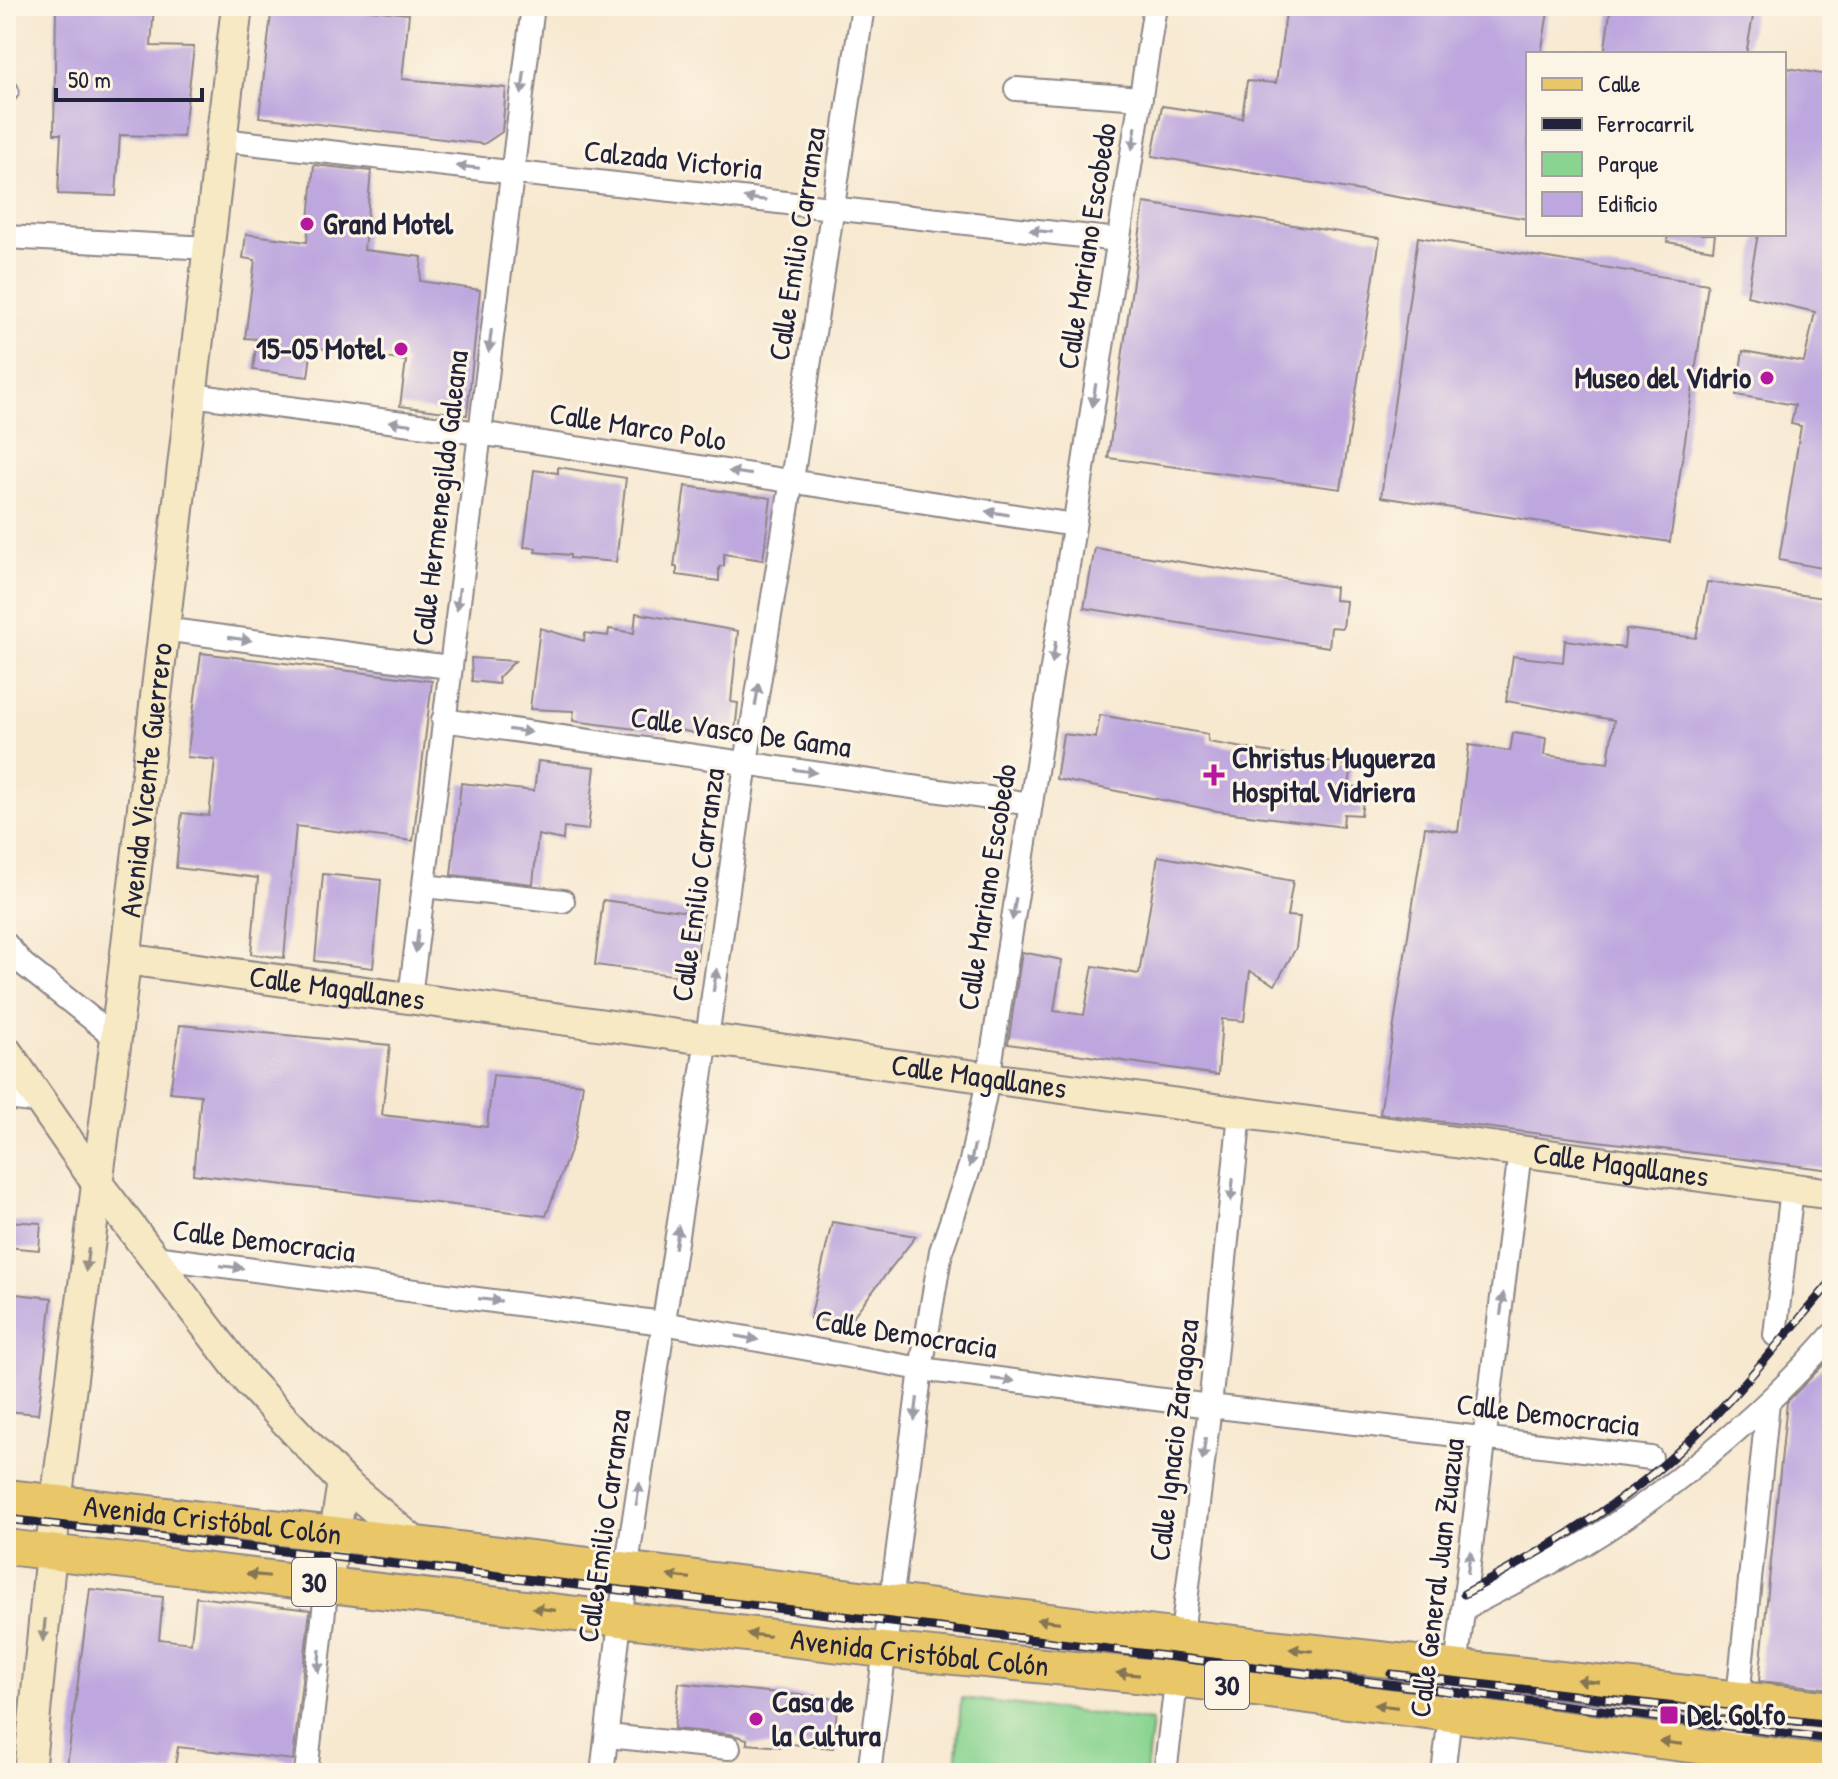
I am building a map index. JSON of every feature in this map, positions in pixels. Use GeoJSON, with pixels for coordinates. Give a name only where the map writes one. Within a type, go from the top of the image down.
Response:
{"type":"FeatureCollection","features":[{"type":"Feature","properties":{"kind":"main road","name":"Avenida Cristóbal Colón"},"geometry":{"type":"LineString","coordinates":[[6,1497],[419,1546]]}},
{"type":"Feature","properties":{"kind":"main road","name":"30"},"geometry":{"type":"LineString","coordinates":[[419,1546],[1181,1637],[1832,1709]]}},
{"type":"Feature","properties":{"kind":"main road","name":"Avenida Cristóbal Colón"},"geometry":{"type":"LineString","coordinates":[[6,1547],[883,1650],[1176,1679],[1449,1714],[1732,1762],[1832,1763]]}},
{"type":"Feature","properties":{"kind":"street","name":"Avenida Vicente Guerrero"},"geometry":{"type":"LineString","coordinates":[[29,1773],[56,1502],[116,1038],[237,6]]}},
{"type":"Feature","properties":{"kind":"street","name":"Calle Hermenegildo Galeana"},"geometry":{"type":"LineString","coordinates":[[410,997],[533,6]]}},
{"type":"Feature","properties":{"kind":"street","name":"Calle Emilio Carranza"},"geometry":{"type":"LineString","coordinates":[[602,1773],[626,1571],[863,6]]}},
{"type":"Feature","properties":{"kind":"street","name":"Calle Mariano Escobedo"},"geometry":{"type":"LineString","coordinates":[[869,1773],[921,1369],[941,1251],[970,1166],[988,1080],[1155,6]]}},
{"type":"Feature","properties":{"kind":"street"},"geometry":{"type":"LineString","coordinates":[[1016,89],[1141,98]]}},
{"type":"Feature","properties":{"kind":"street","name":"Calzada Victoria"},"geometry":{"type":"LineString","coordinates":[[222,140],[1118,240]]}},
{"type":"Feature","properties":{"kind":"street"},"geometry":{"type":"LineString","coordinates":[[6,237],[209,248]]}},
{"type":"Feature","properties":{"kind":"street","name":"Calle Marco Polo"},"geometry":{"type":"LineString","coordinates":[[192,395],[479,433],[1074,525]]}},
{"type":"Feature","properties":{"kind":"street"},"geometry":{"type":"LineString","coordinates":[[163,629],[449,667]]}},
{"type":"Feature","properties":{"kind":"street","name":"Calle Vasco De Gama"},"geometry":{"type":"LineString","coordinates":[[443,720],[1031,804]]}},
{"type":"Feature","properties":{"kind":"street"},"geometry":{"type":"LineString","coordinates":[[424,886],[563,901]]}},
{"type":"Feature","properties":{"kind":"street"},"geometry":{"type":"LineString","coordinates":[[6,944],[23,964],[116,1038]]}},
{"type":"Feature","properties":{"kind":"street","name":"Calle Magallanes"},"geometry":{"type":"LineString","coordinates":[[125,959],[1832,1194]]}},
{"type":"Feature","properties":{"kind":"street"},"geometry":{"type":"LineString","coordinates":[[6,1051],[97,1183],[248,1381],[343,1482],[419,1546]]}},
{"type":"Feature","properties":{"kind":"street"},"geometry":{"type":"LineString","coordinates":[[6,1098],[41,1102]]}},
{"type":"Feature","properties":{"kind":"street","name":"Calle Ignacio Zaragoza"},"geometry":{"type":"LineString","coordinates":[[1165,1773],[1210,1406],[1240,1113]]}},
{"type":"Feature","properties":{"kind":"street","name":"Calle General Juan Zuazua"},"geometry":{"type":"LineString","coordinates":[[1443,1773],[1520,1152]]}},
{"type":"Feature","properties":{"kind":"street"},"geometry":{"type":"LineString","coordinates":[[1775,1335],[1792,1189]]}},
{"type":"Feature","properties":{"kind":"street","name":"Calle Democracia"},"geometry":{"type":"LineString","coordinates":[[154,1257],[663,1323],[921,1369],[1651,1458]]}},
{"type":"Feature","properties":{"kind":"street"},"geometry":{"type":"LineString","coordinates":[[1463,1609],[1567,1554],[1634,1510],[1695,1464],[1768,1402],[1832,1335]]}},
{"type":"Feature","properties":{"kind":"street"},"geometry":{"type":"LineString","coordinates":[[1732,1762],[1768,1402]]}},
{"type":"Feature","properties":{"kind":"street"},"geometry":{"type":"LineString","coordinates":[[306,1773],[327,1583],[343,1482]]}},
{"type":"Feature","properties":{"kind":"street"},"geometry":{"type":"LineString","coordinates":[[607,1736],[729,1748]]}},
{"type":"Feature","properties":{"kind":"green space"},"geometry":{"type":"Polygon","coordinates":[[[961,1698],[1152,1721],[1146,1773],[956,1773],[961,1698]]]}},
{"type":"Feature","properties":{"kind":"building"},"geometry":{"type":"Polygon","coordinates":[[[56,6],[154,6],[151,46],[194,47],[183,137],[120,135],[116,196],[58,194],[61,134],[54,134],[56,6]]]}},
{"type":"Feature","properties":{"kind":"building"},"geometry":{"type":"Polygon","coordinates":[[[272,6],[334,6],[409,14],[402,79],[506,88],[502,132],[484,144],[259,117],[272,6]]]}},
{"type":"Feature","properties":{"kind":"building"},"geometry":{"type":"Polygon","coordinates":[[[1287,6],[1549,6],[1541,52],[1526,52],[1526,219],[1152,156],[1162,106],[1242,118],[1247,81],[1276,83],[1287,6]]]}},
{"type":"Feature","properties":{"kind":"building"},"geometry":{"type":"Polygon","coordinates":[[[1611,6],[1755,6],[1746,52],[1604,52],[1611,6]]]}},
{"type":"Feature","properties":{"kind":"building"},"geometry":{"type":"Polygon","coordinates":[[[1788,68],[1832,76],[1832,570],[1779,560],[1801,426],[1791,424],[1795,405],[1736,395],[1743,351],[1804,362],[1815,312],[1747,296],[1758,236],[1786,236],[1788,68]]]}},
{"type":"Feature","properties":{"kind":"building"},"geometry":{"type":"Polygon","coordinates":[[[314,165],[371,171],[364,250],[422,257],[420,281],[480,290],[467,415],[400,406],[406,361],[312,347],[308,377],[253,370],[257,339],[245,338],[255,260],[243,258],[246,234],[307,242],[314,165]]]}},
{"type":"Feature","properties":{"kind":"building"},"geometry":{"type":"Polygon","coordinates":[[[1144,203],[1380,238],[1341,489],[1108,458],[1144,203]]]}},
{"type":"Feature","properties":{"kind":"building"},"geometry":{"type":"Polygon","coordinates":[[[1668,236],[1715,236],[1713,250],[1667,242],[1668,236]]]}},
{"type":"Feature","properties":{"kind":"building"},"geometry":{"type":"Polygon","coordinates":[[[1418,237],[1708,284],[1670,542],[1381,497],[1418,237]]]}},
{"type":"Feature","properties":{"kind":"building"},"geometry":{"type":"Polygon","coordinates":[[[558,467],[626,478],[616,562],[570,558],[570,555],[535,552],[536,548],[524,547],[534,470],[558,473],[558,467]]]}},
{"type":"Feature","properties":{"kind":"building"},"geometry":{"type":"Polygon","coordinates":[[[685,486],[771,498],[763,560],[724,554],[724,566],[719,567],[719,581],[677,575],[677,567],[674,567],[685,486]]]}},
{"type":"Feature","properties":{"kind":"building"},"geometry":{"type":"Polygon","coordinates":[[[1095,548],[1335,587],[1334,600],[1346,601],[1343,628],[1331,627],[1329,647],[1084,608],[1095,548]]]}},
{"type":"Feature","properties":{"kind":"building"},"geometry":{"type":"Polygon","coordinates":[[[1707,582],[1832,599],[1832,1170],[1380,1114],[1425,827],[1458,832],[1469,745],[1510,751],[1513,733],[1546,738],[1544,755],[1608,763],[1614,720],[1506,701],[1513,656],[1563,662],[1565,640],[1624,648],[1626,629],[1696,638],[1707,582]]]}},
{"type":"Feature","properties":{"kind":"building"},"geometry":{"type":"Polygon","coordinates":[[[636,613],[738,631],[731,702],[738,703],[734,741],[669,728],[667,733],[573,721],[574,711],[530,709],[540,628],[584,641],[585,633],[608,636],[609,629],[634,633],[636,613]]]}},
{"type":"Feature","properties":{"kind":"building"},"geometry":{"type":"Polygon","coordinates":[[[201,653],[432,681],[413,841],[296,826],[284,958],[251,954],[258,878],[176,868],[182,813],[209,816],[215,760],[187,757],[201,653]]]}},
{"type":"Feature","properties":{"kind":"building"},"geometry":{"type":"Polygon","coordinates":[[[471,658],[515,661],[498,678],[499,684],[472,681],[471,658]]]}},
{"type":"Feature","properties":{"kind":"building"},"geometry":{"type":"Polygon","coordinates":[[[1100,715],[1208,734],[1208,742],[1352,766],[1349,786],[1365,788],[1361,815],[1344,814],[1343,827],[1217,811],[1056,779],[1063,734],[1096,738],[1100,715]]]}},
{"type":"Feature","properties":{"kind":"building"},"geometry":{"type":"Polygon","coordinates":[[[538,761],[595,767],[588,830],[564,827],[563,840],[538,835],[533,884],[451,875],[461,783],[534,791],[538,761]]]}},
{"type":"Feature","properties":{"kind":"building"},"geometry":{"type":"Polygon","coordinates":[[[1158,856],[1293,881],[1287,916],[1300,917],[1296,948],[1275,985],[1250,971],[1244,1021],[1222,1019],[1218,1075],[1008,1044],[1022,952],[1062,960],[1054,1011],[1084,1015],[1093,966],[1139,974],[1158,856]]]}},
{"type":"Feature","properties":{"kind":"building"},"geometry":{"type":"Polygon","coordinates":[[[323,874],[381,880],[373,968],[315,961],[323,874]]]}},
{"type":"Feature","properties":{"kind":"building"},"geometry":{"type":"Polygon","coordinates":[[[603,900],[703,914],[694,978],[595,965],[603,900]]]}},
{"type":"Feature","properties":{"kind":"building"},"geometry":{"type":"Polygon","coordinates":[[[180,1025],[390,1045],[382,1115],[487,1127],[493,1075],[583,1084],[575,1137],[546,1216],[193,1174],[201,1095],[170,1092],[180,1025]]]}},
{"type":"Feature","properties":{"kind":"building"},"geometry":{"type":"Polygon","coordinates":[[[6,1221],[41,1223],[39,1250],[6,1247],[6,1221]]]}},
{"type":"Feature","properties":{"kind":"building"},"geometry":{"type":"Polygon","coordinates":[[[832,1222],[916,1236],[847,1324],[810,1319],[832,1222]]]}},
{"type":"Feature","properties":{"kind":"building"},"geometry":{"type":"Polygon","coordinates":[[[6,1293],[52,1298],[38,1414],[6,1411],[6,1293]]]}},
{"type":"Feature","properties":{"kind":"building"},"geometry":{"type":"Polygon","coordinates":[[[1832,1356],[1832,1689],[1759,1681],[1787,1402],[1832,1356]]]}},
{"type":"Feature","properties":{"kind":"building"},"geometry":{"type":"Polygon","coordinates":[[[90,1589],[163,1597],[159,1639],[191,1643],[196,1597],[310,1610],[293,1760],[178,1747],[174,1773],[66,1773],[90,1589]]]}},
{"type":"Feature","properties":{"kind":"building"},"geometry":{"type":"Polygon","coordinates":[[[679,1683],[838,1699],[833,1748],[781,1743],[781,1747],[747,1744],[747,1739],[730,1734],[674,1729],[679,1683]]]}},
{"type":"Feature","properties":{"kind":"building"},"geometry":{"type":"Polygon","coordinates":[[[1505,1693],[1718,1716],[1717,1728],[1504,1701],[1505,1693]]]}},
{"type":"Feature","properties":{"kind":"building"},"geometry":{"type":"Polygon","coordinates":[[[1754,1720],[1832,1729],[1832,1743],[1752,1733],[1754,1720]]]}},
{"type":"Feature","properties":{"kind":"railway"},"geometry":{"type":"LineString","coordinates":[[1464,1594],[1570,1533],[1668,1461],[1732,1396],[1832,1281]]}},
{"type":"Feature","properties":{"kind":"railway"},"geometry":{"type":"LineString","coordinates":[[6,1519],[819,1613],[1832,1739]]}},
{"type":"Feature","properties":{"kind":"railway"},"geometry":{"type":"LineString","coordinates":[[1391,1674],[1832,1725]]}},
{"type":"Feature","properties":{"kind":"place","name":"Grand Motel"},"geometry":{"type":"Point","coordinates":[307,224]}},
{"type":"Feature","properties":{"kind":"place","name":"15-05 Motel"},"geometry":{"type":"Point","coordinates":[401,349]}},
{"type":"Feature","properties":{"kind":"place","name":"Museo del Vidrio"},"geometry":{"type":"Point","coordinates":[1767,378]}},
{"type":"Feature","properties":{"kind":"place","name":"Christus Muguerza Hospital Vidriera"},"geometry":{"type":"Point","coordinates":[1214,775]}},
{"type":"Feature","properties":{"kind":"place","name":"Del Golfo"},"geometry":{"type":"Point","coordinates":[1669,1715]}},
{"type":"Feature","properties":{"kind":"place","name":"Casa de la Cultura"},"geometry":{"type":"Point","coordinates":[756,1719]}}]}
